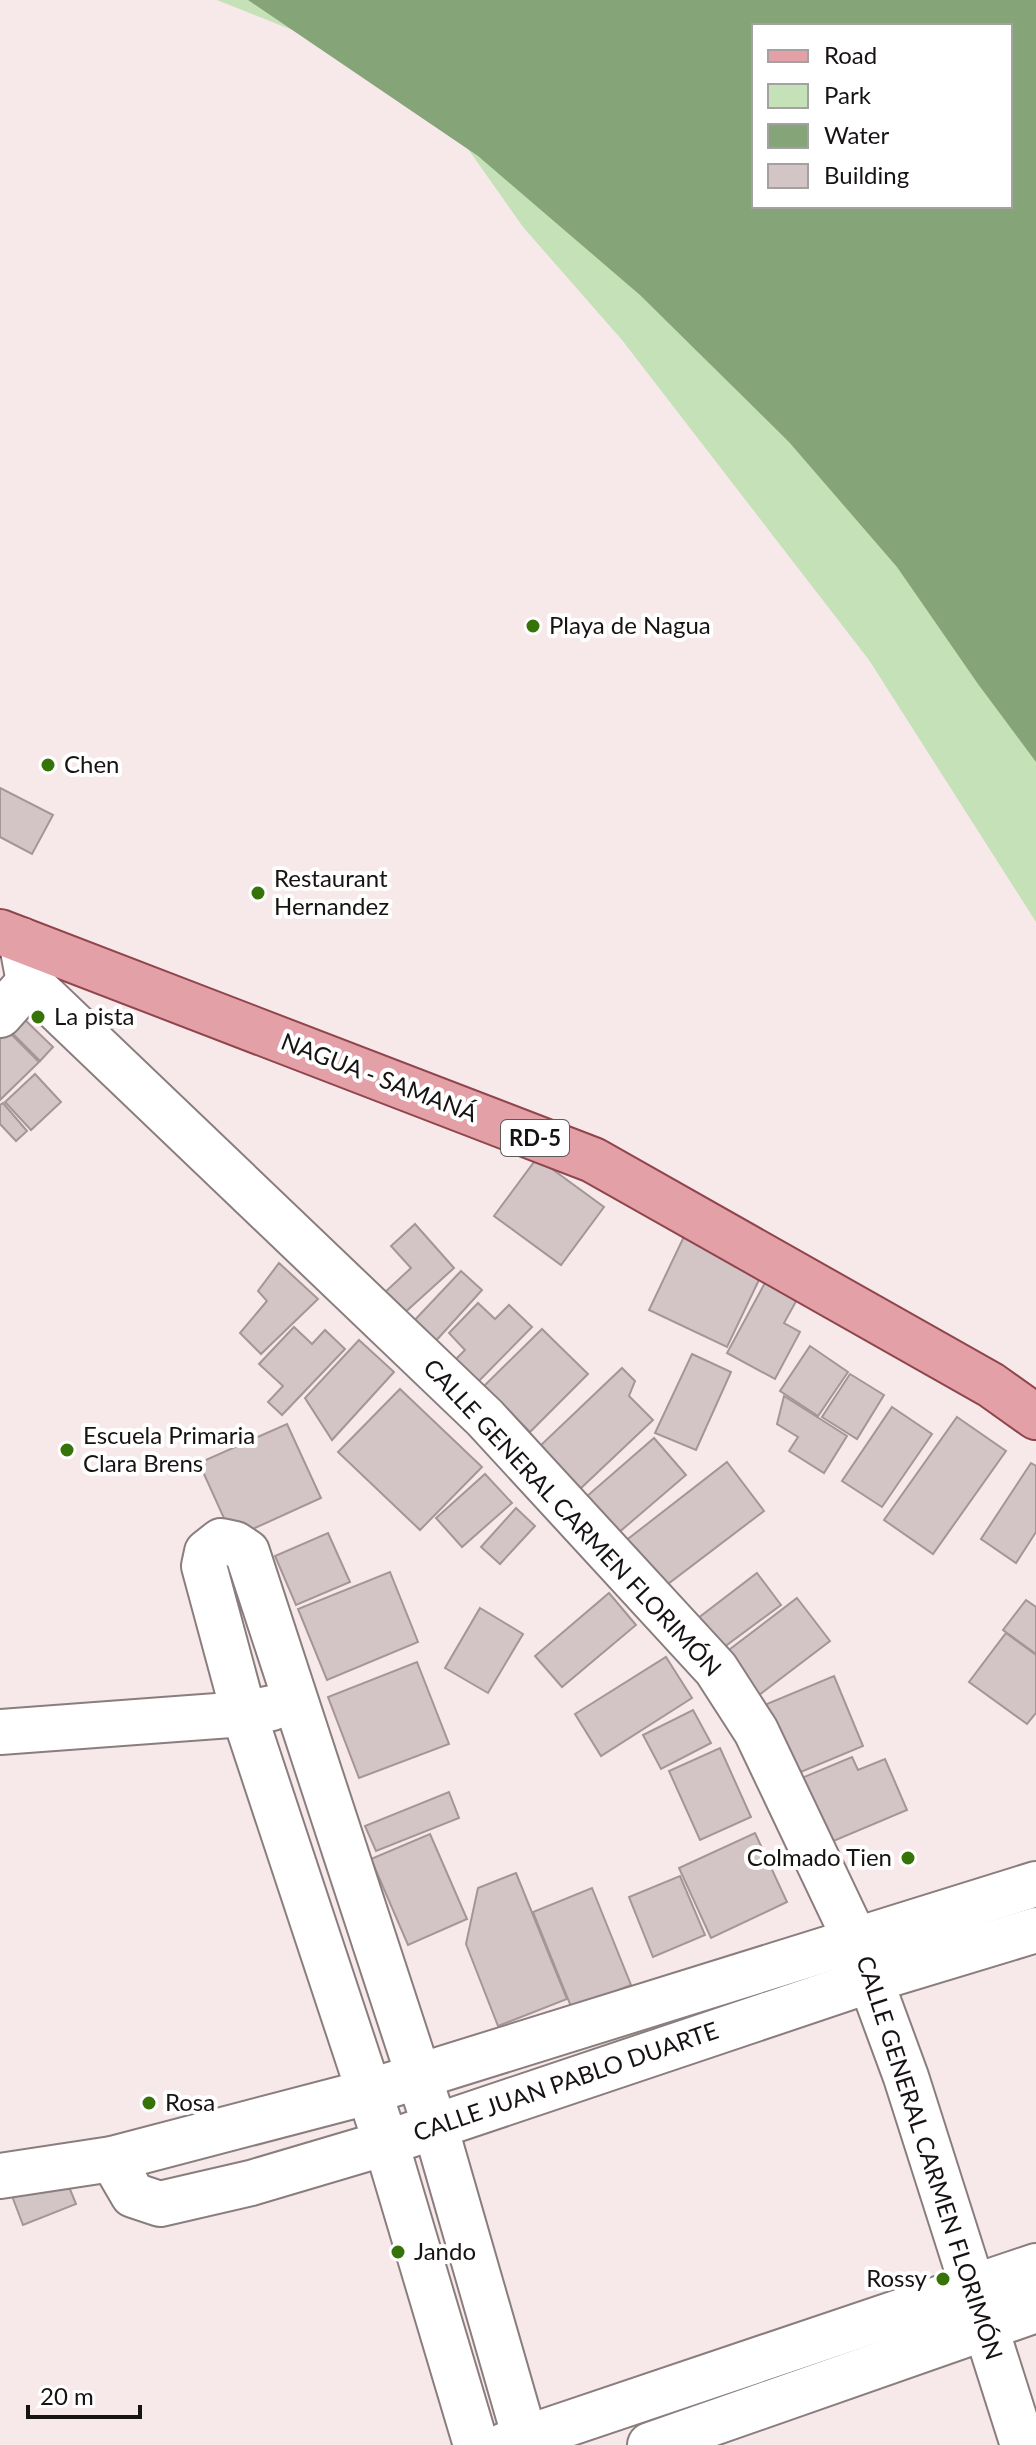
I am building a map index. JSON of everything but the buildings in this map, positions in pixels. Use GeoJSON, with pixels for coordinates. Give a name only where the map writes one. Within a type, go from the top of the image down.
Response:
{"type":"FeatureCollection","features":[{"type":"Feature","properties":{"kind":"main road","name":"NAGUA - SAMANÁ"},"geometry":{"type":"LineString","coordinates":[[10,936],[593,1160],[991,1385],[1036,1417]]}},
{"type":"Feature","properties":{"kind":"street"},"geometry":{"type":"LineString","coordinates":[[0,1015],[29,982],[10,936]]}},
{"type":"Feature","properties":{"kind":"street","name":"CALLE GENERAL CARMEN FLORIMÓN"},"geometry":{"type":"LineString","coordinates":[[29,982],[485,1418],[716,1669],[756,1731],[864,1960],[906,2077],[1023,2445]]}},
{"type":"Feature","properties":{"kind":"street"},"geometry":{"type":"LineString","coordinates":[[476,2445],[386,2143],[244,1714],[204,1566],[207,1552],[221,1541],[235,1544],[247,1552],[297,1702],[435,2126],[519,2443],[979,2306],[1036,2310]]}},
{"type":"Feature","properties":{"kind":"street"},"geometry":{"type":"LineString","coordinates":[[0,1732],[244,1714],[297,1702]]}},
{"type":"Feature","properties":{"kind":"street","name":"CALLE JUAN PABLO DUARTE"},"geometry":{"type":"LineString","coordinates":[[112,2159],[133,2195],[160,2204],[251,2183],[386,2143],[864,1960],[1036,1884]]}},
{"type":"Feature","properties":{"kind":"street","name":"CALLE JUAN PABLO DUARTE"},"geometry":{"type":"LineString","coordinates":[[0,2176],[112,2159],[864,1960],[1036,1930]]}},
{"type":"Feature","properties":{"kind":"street"},"geometry":{"type":"LineString","coordinates":[[650,2445],[979,2306],[1036,2266]]}},
{"type":"Feature","properties":{"kind":"green space"},"geometry":{"type":"Polygon","coordinates":[[[217,0],[1036,0],[1036,922],[869,660],[622,340],[523,227],[435,102],[353,54],[217,0]]]}},
{"type":"Feature","properties":{"kind":"water"},"geometry":{"type":"Polygon","coordinates":[[[248,0],[1036,0],[1036,762],[897,567],[789,442],[640,295],[478,156],[248,0]]]}},
{"type":"Feature","properties":{"kind":"place","name":"Playa de Nagua"},"geometry":{"type":"Point","coordinates":[533,626]}},
{"type":"Feature","properties":{"kind":"place","name":"Chen"},"geometry":{"type":"Point","coordinates":[48,765]}},
{"type":"Feature","properties":{"kind":"place","name":"Restaurant Hernandez"},"geometry":{"type":"Point","coordinates":[258,893]}},
{"type":"Feature","properties":{"kind":"place","name":"La pista"},"geometry":{"type":"Point","coordinates":[38,1017]}},
{"type":"Feature","properties":{"kind":"place","name":"Escuela Primaria Clara Brens"},"geometry":{"type":"Point","coordinates":[67,1450]}},
{"type":"Feature","properties":{"kind":"place","name":"Colmado Tien"},"geometry":{"type":"Point","coordinates":[908,1858]}},
{"type":"Feature","properties":{"kind":"place","name":"Rosa"},"geometry":{"type":"Point","coordinates":[149,2103]}},
{"type":"Feature","properties":{"kind":"place","name":"Jando"},"geometry":{"type":"Point","coordinates":[398,2252]}},
{"type":"Feature","properties":{"kind":"place","name":"Rossy"},"geometry":{"type":"Point","coordinates":[943,2279]}}]}
